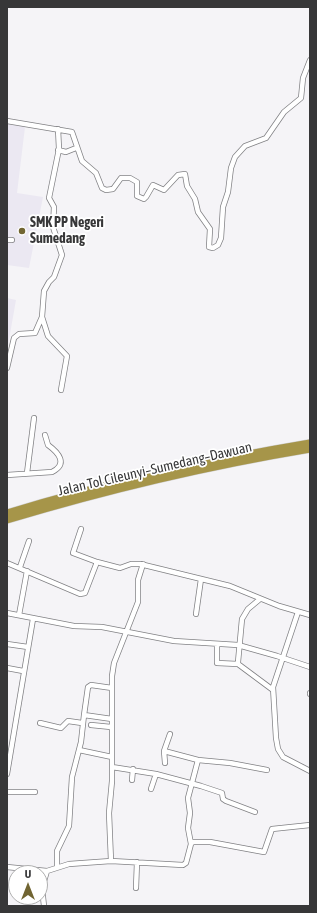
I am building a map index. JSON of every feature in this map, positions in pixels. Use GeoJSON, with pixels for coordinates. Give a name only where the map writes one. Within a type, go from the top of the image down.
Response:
{"type":"FeatureCollection","features":[{"type":"Feature","properties":{"kind":"highway","name":"Jalan Tol Cileunyi–Sumedang–Dawuan"},"geometry":{"type":"LineString","coordinates":[[7,513],[86,491],[253,452],[310,443]]}},
{"type":"Feature","properties":{"kind":"highway","name":"Jalan Tol Cileunyi–Sumedang–Dawuan"},"geometry":{"type":"LineString","coordinates":[[7,520],[117,490],[254,459],[310,449]]}},
{"type":"Feature","properties":{"kind":"street"},"geometry":{"type":"LineString","coordinates":[[7,121],[72,132],[76,148],[82,161],[96,173],[104,190],[112,190],[121,178],[130,178],[137,182],[138,198],[146,197],[153,185],[165,190],[178,175],[185,174],[188,186],[195,199],[198,212],[210,229],[209,247],[215,248],[221,238],[222,214],[235,157],[245,146],[266,138],[284,112],[301,98],[303,78],[310,60]]}},
{"type":"Feature","properties":{"kind":"street"},"geometry":{"type":"LineString","coordinates":[[7,368],[14,338],[19,334],[35,333],[42,317],[44,291],[54,277],[62,255],[53,227],[54,207],[50,198],[58,150],[58,130]]}},
{"type":"Feature","properties":{"kind":"street"},"geometry":{"type":"LineString","coordinates":[[58,150],[66,152],[76,148]]}},
{"type":"Feature","properties":{"kind":"street"},"geometry":{"type":"LineString","coordinates":[[42,317],[48,336],[67,356],[61,390]]}},
{"type":"Feature","properties":{"kind":"street"},"geometry":{"type":"LineString","coordinates":[[27,473],[34,418]]}},
{"type":"Feature","properties":{"kind":"street"},"geometry":{"type":"LineString","coordinates":[[7,475],[52,472],[59,467],[60,460],[58,453],[48,445],[45,436]]}},
{"type":"Feature","properties":{"kind":"street"},"geometry":{"type":"LineString","coordinates":[[81,529],[73,553],[97,562],[120,568],[131,564],[143,564],[230,586],[260,599],[310,615]]}},
{"type":"Feature","properties":{"kind":"street"},"geometry":{"type":"LineString","coordinates":[[20,567],[29,541]]}},
{"type":"Feature","properties":{"kind":"street"},"geometry":{"type":"LineString","coordinates":[[7,563],[20,567],[76,594],[82,594],[86,590],[97,562]]}},
{"type":"Feature","properties":{"kind":"street"},"geometry":{"type":"LineString","coordinates":[[111,861],[109,813],[112,767],[111,727],[114,663],[138,602],[138,580],[143,564]]}},
{"type":"Feature","properties":{"kind":"street"},"geometry":{"type":"LineString","coordinates":[[19,615],[27,571]]}},
{"type":"Feature","properties":{"kind":"street"},"geometry":{"type":"LineString","coordinates":[[196,614],[201,579]]}},
{"type":"Feature","properties":{"kind":"street"},"geometry":{"type":"LineString","coordinates":[[238,664],[238,645],[243,616],[248,609],[260,599]]}},
{"type":"Feature","properties":{"kind":"street"},"geometry":{"type":"LineString","coordinates":[[298,612],[273,690],[278,750],[283,757],[310,771]]}},
{"type":"Feature","properties":{"kind":"street"},"geometry":{"type":"LineString","coordinates":[[7,613],[74,626],[102,628],[174,641],[238,645],[310,667]]}},
{"type":"Feature","properties":{"kind":"street"},"geometry":{"type":"LineString","coordinates":[[7,774],[9,745],[33,619]]}},
{"type":"Feature","properties":{"kind":"street"},"geometry":{"type":"LineString","coordinates":[[7,644],[28,647]]}},
{"type":"Feature","properties":{"kind":"street"},"geometry":{"type":"LineString","coordinates":[[217,644],[217,663],[238,664],[273,690]]}},
{"type":"Feature","properties":{"kind":"street"},"geometry":{"type":"LineString","coordinates":[[7,668],[23,672]]}},
{"type":"Feature","properties":{"kind":"street"},"geometry":{"type":"LineString","coordinates":[[58,867],[57,851],[69,826],[72,777],[79,750],[88,687],[91,685],[112,688]]}},
{"type":"Feature","properties":{"kind":"street"},"geometry":{"type":"LineString","coordinates":[[84,715],[112,719]]}},
{"type":"Feature","properties":{"kind":"street"},"geometry":{"type":"LineString","coordinates":[[40,724],[61,728],[68,721],[82,723]]}},
{"type":"Feature","properties":{"kind":"street"},"geometry":{"type":"LineString","coordinates":[[91,725],[111,727]]}},
{"type":"Feature","properties":{"kind":"street"},"geometry":{"type":"LineString","coordinates":[[165,763],[164,750],[170,734]]}},
{"type":"Feature","properties":{"kind":"street"},"geometry":{"type":"LineString","coordinates":[[79,750],[112,757]]}},
{"type":"Feature","properties":{"kind":"street"},"geometry":{"type":"LineString","coordinates":[[164,750],[198,760],[230,763],[267,770]]}},
{"type":"Feature","properties":{"kind":"street"},"geometry":{"type":"LineString","coordinates":[[48,871],[69,864],[111,861],[185,865],[191,844],[188,828],[190,816],[188,800],[198,760]]}},
{"type":"Feature","properties":{"kind":"street"},"geometry":{"type":"LineString","coordinates":[[112,767],[133,769],[192,783],[221,793],[224,801],[255,812]]}},
{"type":"Feature","properties":{"kind":"street"},"geometry":{"type":"LineString","coordinates":[[132,780],[133,769]]}},
{"type":"Feature","properties":{"kind":"street"},"geometry":{"type":"LineString","coordinates":[[151,789],[156,774]]}},
{"type":"Feature","properties":{"kind":"street"},"geometry":{"type":"LineString","coordinates":[[7,792],[34,792]]}},
{"type":"Feature","properties":{"kind":"street"},"geometry":{"type":"LineString","coordinates":[[191,844],[210,842],[262,852],[266,849],[272,829],[310,826]]}},
{"type":"Feature","properties":{"kind":"street"},"geometry":{"type":"LineString","coordinates":[[136,888],[137,862]]}},
{"type":"Feature","properties":{"kind":"shaded area","name":"SMK PP Negeri Sumedang"},"geometry":{"type":"Polygon","coordinates":[[[7,124],[25,127],[17,193],[43,197],[29,268],[7,265],[7,124]]]}},
{"type":"Feature","properties":{"kind":"shaded area"},"geometry":{"type":"Polygon","coordinates":[[[7,298],[16,300],[7,351],[7,298]]]}},
{"type":"Feature","properties":{"kind":"place","name":"SMK PP Negeri Sumedang"},"geometry":{"type":"Point","coordinates":[22,231]}}]}
